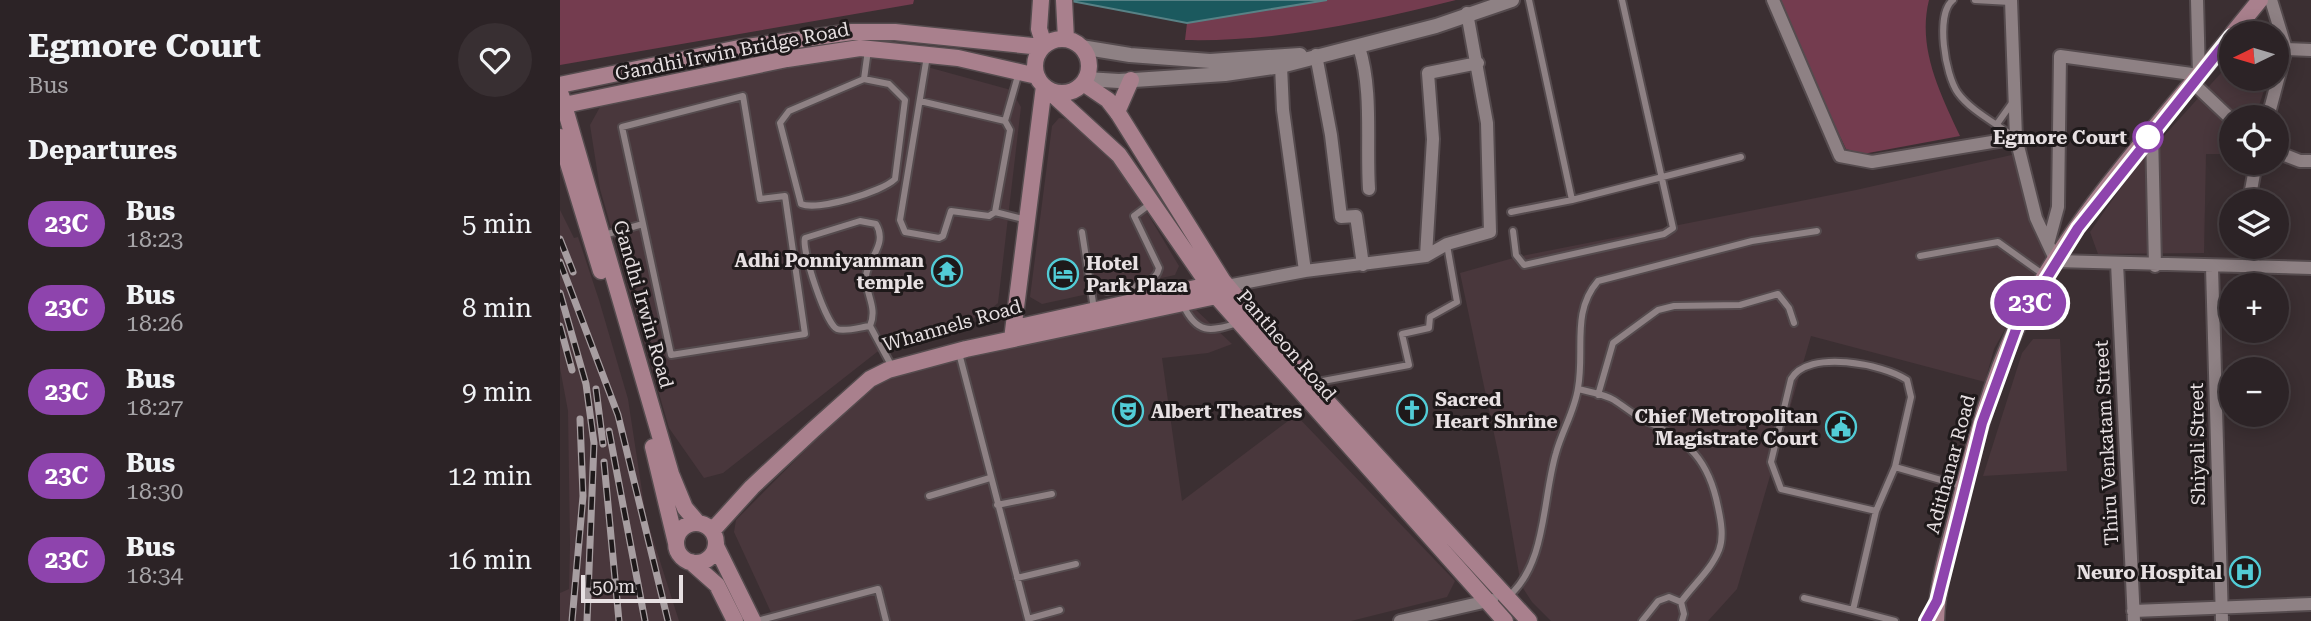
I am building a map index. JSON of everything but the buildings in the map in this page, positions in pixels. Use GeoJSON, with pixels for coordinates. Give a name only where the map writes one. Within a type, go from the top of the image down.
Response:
{"type":"FeatureCollection","features":[{"type":"Feature","properties":{"kind":"main road","name":"Adithanar Road"},"geometry":{"type":"LineString","coordinates":[[2243,21],[2260,0]]}},
{"type":"Feature","properties":{"kind":"main road"},"geometry":{"type":"LineString","coordinates":[[1064,3],[1066,39]]}},
{"type":"Feature","properties":{"kind":"main road"},"geometry":{"type":"LineString","coordinates":[[1040,5],[1039,29],[1043,46]]}},
{"type":"Feature","properties":{"kind":"main road"},"geometry":{"type":"LineString","coordinates":[[1021,46],[1032,39],[1039,29]]}},
{"type":"Feature","properties":{"kind":"main road","name":"Gandhi Irwin Bridge Road"},"geometry":{"type":"LineString","coordinates":[[560,85],[739,48],[852,32],[895,32],[1043,46]]}},
{"type":"Feature","properties":{"kind":"main road"},"geometry":{"type":"LineString","coordinates":[[1012,334],[1043,84],[1035,61],[1043,46],[1055,40],[1066,39],[1081,47],[1089,63],[1085,81],[1067,93],[1043,84]]}},
{"type":"Feature","properties":{"kind":"main road","name":"Gandhi Irwin Bridge Road"},"geometry":{"type":"LineString","coordinates":[[561,101],[810,54],[869,48],[927,54],[1019,70],[1043,84]]}},
{"type":"Feature","properties":{"kind":"main road","name":"Adithanar Road"},"geometry":{"type":"LineString","coordinates":[[1936,621],[1937,601],[1964,487],[2006,352],[2056,261],[2152,132],[2219,50]]}},
{"type":"Feature","properties":{"kind":"main road"},"geometry":{"type":"LineString","coordinates":[[1117,111],[1131,80]]}},
{"type":"Feature","properties":{"kind":"main road","name":"Pantheon Road"},"geometry":{"type":"LineString","coordinates":[[1085,81],[1117,111],[1240,323],[1505,621]]}},
{"type":"Feature","properties":{"kind":"main road","name":"Pantheon Road"},"geometry":{"type":"LineString","coordinates":[[1043,84],[1112,146],[1152,202],[1222,288],[1529,621]]}},
{"type":"Feature","properties":{"kind":"main road","name":"Gandhi Irwin Road"},"geometry":{"type":"LineString","coordinates":[[561,101],[671,474],[685,508],[708,531],[755,621]]}},
{"type":"Feature","properties":{"kind":"main road","name":"Gandhi Irwin Road"},"geometry":{"type":"LineString","coordinates":[[560,137],[638,391],[676,543]]}},
{"type":"Feature","properties":{"kind":"main road"},"geometry":{"type":"LineString","coordinates":[[1140,185],[1154,175]]}},
{"type":"Feature","properties":{"kind":"main road","name":"Whannels Road"},"geometry":{"type":"LineString","coordinates":[[708,531],[733,496],[802,432],[860,382],[890,363],[1012,334],[1183,305],[1222,288]]}},
{"type":"Feature","properties":{"kind":"main road","name":"Whannels Road"},"geometry":{"type":"LineString","coordinates":[[708,531],[870,379],[908,363],[959,351],[1094,310],[1222,288]]}},
{"type":"Feature","properties":{"kind":"main road"},"geometry":{"type":"LineString","coordinates":[[691,562],[704,561],[708,531],[684,526],[676,543],[680,555],[717,585],[735,621]]}},
{"type":"Feature","properties":{"kind":"main road","name":"Adithanar Road"},"geometry":{"type":"LineString","coordinates":[[1926,621],[1937,601]]}},
{"type":"Feature","properties":{"kind":"street"},"geometry":{"type":"LineString","coordinates":[[1085,81],[1225,74],[1281,66],[1436,26],[1467,13],[1512,0]]}},
{"type":"Feature","properties":{"kind":"street"},"geometry":{"type":"LineString","coordinates":[[1773,0],[1840,156],[1872,162],[2016,138]]}},
{"type":"Feature","properties":{"kind":"street"},"geometry":{"type":"LineString","coordinates":[[2011,0],[2016,138],[2036,218],[2056,261],[2155,266],[2311,268]]}},
{"type":"Feature","properties":{"kind":"street"},"geometry":{"type":"LineString","coordinates":[[2196,79],[2197,0]]}},
{"type":"Feature","properties":{"kind":"street"},"geometry":{"type":"LineString","coordinates":[[2271,0],[2277,21]]}},
{"type":"Feature","properties":{"kind":"street"},"geometry":{"type":"LineString","coordinates":[[1222,288],[1305,271],[1426,256],[1447,244],[1490,232],[1487,123],[1467,13]]}},
{"type":"Feature","properties":{"kind":"street"},"geometry":{"type":"LineString","coordinates":[[1081,47],[1119,54],[1210,61],[1316,55]]}},
{"type":"Feature","properties":{"kind":"street"},"geometry":{"type":"LineString","coordinates":[[1359,47],[1365,66],[1368,106],[1366,131],[1369,189]]}},
{"type":"Feature","properties":{"kind":"street"},"geometry":{"type":"LineString","coordinates":[[2289,49],[2311,50]]}},
{"type":"Feature","properties":{"kind":"street"},"geometry":{"type":"LineString","coordinates":[[1316,55],[1331,135],[1341,217],[1356,216],[1363,265]]}},
{"type":"Feature","properties":{"kind":"street"},"geometry":{"type":"LineString","coordinates":[[2048,244],[2059,207],[2060,56],[2196,79],[2219,105]]}},
{"type":"Feature","properties":{"kind":"street"},"geometry":{"type":"LineString","coordinates":[[1426,256],[1433,139],[1428,73],[1478,64]]}},
{"type":"Feature","properties":{"kind":"street"},"geometry":{"type":"LineString","coordinates":[[1281,66],[1283,110],[1305,271]]}},
{"type":"Feature","properties":{"kind":"street"},"geometry":{"type":"LineString","coordinates":[[2152,132],[2155,266]]}},
{"type":"Feature","properties":{"kind":"street"},"geometry":{"type":"LineString","coordinates":[[2289,157],[2300,161],[2311,161]]}},
{"type":"Feature","properties":{"kind":"street"},"geometry":{"type":"LineString","coordinates":[[2253,259],[2254,267]]}},
{"type":"Feature","properties":{"kind":"street","name":"Thiru Venkatam Street"},"geometry":{"type":"LineString","coordinates":[[2117,264],[2134,616]]}},
{"type":"Feature","properties":{"kind":"street","name":"Shiyali Street"},"geometry":{"type":"LineString","coordinates":[[2212,267],[2221,615]]}},
{"type":"Feature","properties":{"kind":"street"},"geometry":{"type":"LineString","coordinates":[[1400,621],[1507,598]]}},
{"type":"Feature","properties":{"kind":"street"},"geometry":{"type":"LineString","coordinates":[[2134,616],[2221,615],[2311,604]]}},
{"type":"Feature","properties":{"kind":"lane"},"geometry":{"type":"LineString","coordinates":[[1529,0],[1572,200]]}},
{"type":"Feature","properties":{"kind":"lane"},"geometry":{"type":"LineString","coordinates":[[1513,232],[1516,255],[1524,265],[1664,234],[1674,228],[1622,0]]}},
{"type":"Feature","properties":{"kind":"lane"},"geometry":{"type":"LineString","coordinates":[[1953,0],[1943,16],[1945,61],[1958,93],[2016,138]]}},
{"type":"Feature","properties":{"kind":"lane"},"geometry":{"type":"LineString","coordinates":[[1975,0],[2010,2],[2012,107],[1997,124]]}},
{"type":"Feature","properties":{"kind":"lane"},"geometry":{"type":"LineString","coordinates":[[864,79],[869,48]]}},
{"type":"Feature","properties":{"kind":"lane"},"geometry":{"type":"LineString","coordinates":[[927,54],[900,220],[902,230],[939,238],[943,236],[951,211],[989,216],[995,212],[1010,130],[1005,121],[1019,70]]}},
{"type":"Feature","properties":{"kind":"lane"},"geometry":{"type":"LineString","coordinates":[[864,79],[889,84],[905,100],[895,178],[888,186],[865,194],[811,206],[801,204],[779,130],[783,116],[864,79]]}},
{"type":"Feature","properties":{"kind":"lane"},"geometry":{"type":"LineString","coordinates":[[743,96],[760,199],[785,196],[805,334],[671,355],[643,224],[622,127],[743,96]]}},
{"type":"Feature","properties":{"kind":"lane"},"geometry":{"type":"LineString","coordinates":[[920,101],[1005,121]]}},
{"type":"Feature","properties":{"kind":"lane"},"geometry":{"type":"LineString","coordinates":[[1511,212],[1572,200],[1741,157]]}},
{"type":"Feature","properties":{"kind":"lane"},"geometry":{"type":"LineString","coordinates":[[1107,291],[1149,282],[1157,277],[1159,268],[1134,216],[1152,202]]}},
{"type":"Feature","properties":{"kind":"lane"},"geometry":{"type":"LineString","coordinates":[[995,212],[1027,220]]}},
{"type":"Feature","properties":{"kind":"lane"},"geometry":{"type":"LineString","coordinates":[[870,326],[839,330],[833,327],[825,313],[805,250],[805,238],[860,221],[876,224],[880,242],[866,276],[873,306],[870,326],[890,363]]}},
{"type":"Feature","properties":{"kind":"lane"},"geometry":{"type":"LineString","coordinates":[[602,236],[643,224]]}},
{"type":"Feature","properties":{"kind":"lane"},"geometry":{"type":"LineString","coordinates":[[1507,598],[1530,570],[1556,453],[1578,389],[1580,314],[1587,293],[1598,281],[1752,241],[1817,231]]}},
{"type":"Feature","properties":{"kind":"lane"},"geometry":{"type":"LineString","coordinates":[[1082,232],[1094,310]]}},
{"type":"Feature","properties":{"kind":"lane"},"geometry":{"type":"LineString","coordinates":[[1920,256],[1998,242],[2046,276]]}},
{"type":"Feature","properties":{"kind":"lane"},"geometry":{"type":"LineString","coordinates":[[1310,384],[1409,365],[1402,334],[1429,328],[1430,317],[1457,302],[1447,244]]}},
{"type":"Feature","properties":{"kind":"lane"},"geometry":{"type":"LineString","coordinates":[[1598,395],[1613,342],[1666,307],[1740,305],[1778,294],[1789,308],[1794,323]]}},
{"type":"Feature","properties":{"kind":"lane"},"geometry":{"type":"LineString","coordinates":[[1183,305],[1195,325],[1202,329],[1240,323]]}},
{"type":"Feature","properties":{"kind":"lane"},"geometry":{"type":"LineString","coordinates":[[959,351],[1028,619],[1060,610]]}},
{"type":"Feature","properties":{"kind":"lane"},"geometry":{"type":"LineString","coordinates":[[1853,610],[1876,511],[1895,467],[1911,397],[1907,380],[1840,361],[1828,360],[1798,368],[1791,379],[1771,462],[1777,483],[1788,491],[1876,511]]}},
{"type":"Feature","properties":{"kind":"lane"},"geometry":{"type":"LineString","coordinates":[[1578,389],[1612,398],[1645,421],[1658,425],[1693,450],[1713,482],[1722,527],[1720,547],[1711,565],[1681,603]]}},
{"type":"Feature","properties":{"kind":"lane"},"geometry":{"type":"LineString","coordinates":[[1895,467],[1964,487]]}},
{"type":"Feature","properties":{"kind":"lane"},"geometry":{"type":"LineString","coordinates":[[929,496],[990,478]]}},
{"type":"Feature","properties":{"kind":"lane"},"geometry":{"type":"LineString","coordinates":[[997,505],[1052,494]]}},
{"type":"Feature","properties":{"kind":"lane"},"geometry":{"type":"LineString","coordinates":[[1017,578],[1076,564]]}},
{"type":"Feature","properties":{"kind":"lane"},"geometry":{"type":"LineString","coordinates":[[755,621],[878,589],[886,621]]}},
{"type":"Feature","properties":{"kind":"lane"},"geometry":{"type":"LineString","coordinates":[[1642,621],[1658,601],[1669,597],[1681,603],[1684,614],[1682,621]]}},
{"type":"Feature","properties":{"kind":"lane"},"geometry":{"type":"LineString","coordinates":[[1804,598],[1895,621]]}},
{"type":"Feature","properties":{"kind":"shaded area"},"geometry":{"type":"Polygon","coordinates":[[[560,0],[914,0],[913,4],[560,65],[560,0]]]}},
{"type":"Feature","properties":{"kind":"shaded area"},"geometry":{"type":"Polygon","coordinates":[[[1327,0],[1456,0],[1322,29],[1254,38],[1185,40],[1187,23],[1327,0]]]}},
{"type":"Feature","properties":{"kind":"shaded area"},"geometry":{"type":"Polygon","coordinates":[[[1776,0],[1929,0],[1926,18],[1928,53],[1938,87],[1960,136],[1863,154],[1846,149],[1776,0]]]}},
{"type":"Feature","properties":{"kind":"shaded area"},"geometry":{"type":"Polygon","coordinates":[[[851,53],[880,54],[1011,90],[1021,107],[998,303],[985,314],[877,352],[723,473],[704,478],[669,428],[600,189],[590,125],[600,107],[851,53]]]}},
{"type":"Feature","properties":{"kind":"shaded area"},"geometry":{"type":"Polygon","coordinates":[[[2219,75],[2219,91],[2264,91],[2259,105],[2219,105],[2219,154],[2206,154],[2204,253],[2098,254],[2090,232],[2133,170],[2219,75]]]}},
{"type":"Feature","properties":{"kind":"shaded area"},"geometry":{"type":"Polygon","coordinates":[[[1059,118],[1069,119],[1113,156],[1179,266],[1175,275],[1042,304],[1030,297],[1052,126],[1059,118]]]}},
{"type":"Feature","properties":{"kind":"shaded area"},"geometry":{"type":"Polygon","coordinates":[[[2016,154],[2029,218],[2047,254],[1994,349],[1985,382],[1811,336],[1737,589],[1708,621],[1551,621],[1532,602],[1521,585],[1499,457],[1460,273],[1517,257],[1856,190],[2016,154]]]}},
{"type":"Feature","properties":{"kind":"shaded area"},"geometry":{"type":"Polygon","coordinates":[[[560,210],[574,238],[578,237],[628,399],[646,517],[679,621],[560,621],[560,593],[569,589],[570,544],[568,411],[560,368],[560,210]]]}},
{"type":"Feature","properties":{"kind":"shaded area"},"geometry":{"type":"Polygon","coordinates":[[[1194,308],[1232,344],[1208,353],[1162,358],[1182,501],[1296,415],[1455,581],[1447,597],[1351,621],[775,621],[734,532],[736,520],[867,388],[883,377],[1194,308]]]}},
{"type":"Feature","properties":{"kind":"shaded area"},"geometry":{"type":"Polygon","coordinates":[[[2033,339],[2060,339],[2067,471],[1983,476],[2022,353],[2033,339]]]}},
{"type":"Feature","properties":{"kind":"water"},"geometry":{"type":"Polygon","coordinates":[[[1066,0],[1327,0],[1187,23],[1066,0]]]}},
{"type":"Feature","properties":{"kind":"railway"},"geometry":{"type":"LineString","coordinates":[[560,239],[573,272]]}},
{"type":"Feature","properties":{"kind":"railway"},"geometry":{"type":"LineString","coordinates":[[560,262],[618,415],[668,621]]}},
{"type":"Feature","properties":{"kind":"railway"},"geometry":{"type":"LineString","coordinates":[[560,293],[586,384],[594,443],[587,621]]}},
{"type":"Feature","properties":{"kind":"railway"},"geometry":{"type":"LineString","coordinates":[[560,326],[572,370]]}},
{"type":"Feature","properties":{"kind":"railway"},"geometry":{"type":"LineString","coordinates":[[596,389],[603,444]]}},
{"type":"Feature","properties":{"kind":"railway"},"geometry":{"type":"LineString","coordinates":[[572,621],[583,496],[580,419]]}},
{"type":"Feature","properties":{"kind":"railway"},"geometry":{"type":"LineString","coordinates":[[609,431],[645,621]]}},
{"type":"Feature","properties":{"kind":"railway"},"geometry":{"type":"LineString","coordinates":[[604,462],[619,621]]}},
{"type":"Feature","properties":{"kind":"bus line","name":"23C"},"geometry":{"type":"LineString","coordinates":[[1926,621],[1937,601],[1982,423],[2018,324],[2078,228],[2219,51]]}},
{"type":"Feature","properties":{"kind":"place","name":"Egmore Court"},"geometry":{"type":"Point","coordinates":[2148,137]}},
{"type":"Feature","properties":{"kind":"place","name":"Adhi Ponniyamman temple"},"geometry":{"type":"Point","coordinates":[947,271]}},
{"type":"Feature","properties":{"kind":"place","name":"Hotel Park Plaza"},"geometry":{"type":"Point","coordinates":[1063,274]}},
{"type":"Feature","properties":{"kind":"place","name":"Sacred Heart Shrine"},"geometry":{"type":"Point","coordinates":[1412,410]}},
{"type":"Feature","properties":{"kind":"place","name":"Albert Theatres"},"geometry":{"type":"Point","coordinates":[1128,411]}},
{"type":"Feature","properties":{"kind":"place","name":"Chief Metropolitan Magistrate Court"},"geometry":{"type":"Point","coordinates":[1841,427]}},
{"type":"Feature","properties":{"kind":"place","name":"Neuro Hospital"},"geometry":{"type":"Point","coordinates":[2245,572]}}]}
